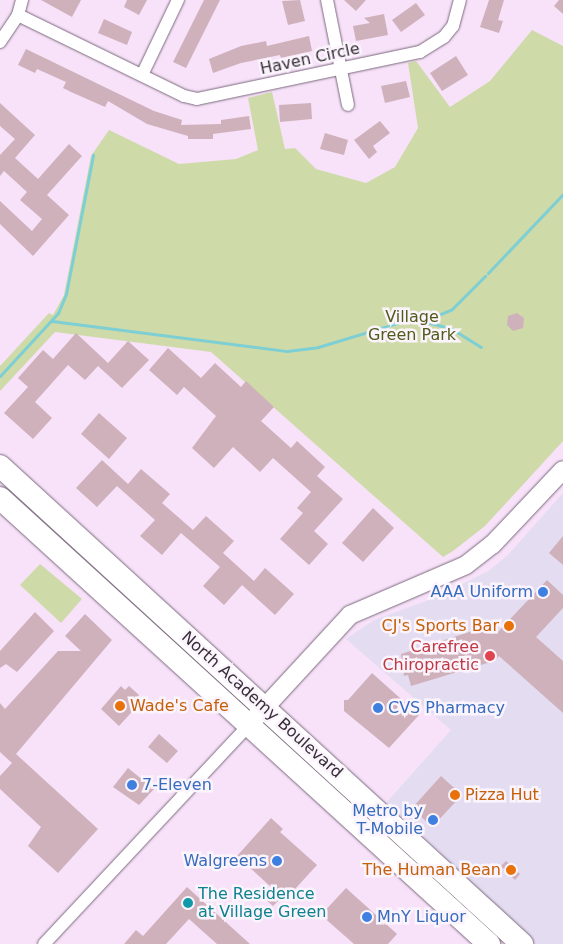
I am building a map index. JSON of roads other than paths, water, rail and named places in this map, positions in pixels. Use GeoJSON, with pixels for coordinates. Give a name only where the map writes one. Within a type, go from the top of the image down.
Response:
{"type":"FeatureCollection","features":[{"type":"Feature","properties":{"kind":"highway","name":"North Academy Boulevard"},"geometry":{"type":"LineString","coordinates":[[0,466],[522,944]]}},
{"type":"Feature","properties":{"kind":"highway","name":"North Academy Boulevard"},"geometry":{"type":"LineString","coordinates":[[0,498],[489,944]]}},
{"type":"Feature","properties":{"kind":"main road"},"geometry":{"type":"LineString","coordinates":[[249,725],[350,615],[379,600],[466,565],[492,546],[563,470]]}},
{"type":"Feature","properties":{"kind":"street"},"geometry":{"type":"LineString","coordinates":[[0,42],[18,15],[22,0]]}},
{"type":"Feature","properties":{"kind":"street"},"geometry":{"type":"LineString","coordinates":[[142,75],[178,0]]}},
{"type":"Feature","properties":{"kind":"street"},"geometry":{"type":"LineString","coordinates":[[327,0],[348,106]]}},
{"type":"Feature","properties":{"kind":"street","name":"Haven Circle"},"geometry":{"type":"LineString","coordinates":[[18,15],[142,75],[197,99],[420,52],[434,46],[453,26],[460,0]]}},
{"type":"Feature","properties":{"kind":"street"},"geometry":{"type":"LineString","coordinates":[[44,944],[249,725]]}},
{"type":"Feature","properties":{"kind":"waterway"},"geometry":{"type":"LineString","coordinates":[[0,376],[58,313],[66,294],[93,155]]}},
{"type":"Feature","properties":{"kind":"waterway"},"geometry":{"type":"LineString","coordinates":[[488,273],[563,194]]}},
{"type":"Feature","properties":{"kind":"waterway"},"geometry":{"type":"LineString","coordinates":[[424,321],[452,309],[485,276]]}},
{"type":"Feature","properties":{"kind":"waterway"},"geometry":{"type":"LineString","coordinates":[[52,321],[287,351],[318,347],[401,322],[423,321],[452,329],[481,347]]}},
{"type":"Feature","properties":{"kind":"place","name":"AAA Uniform"},"geometry":{"type":"Point","coordinates":[543,592]}},
{"type":"Feature","properties":{"kind":"place","name":"CJ's Sports Bar"},"geometry":{"type":"Point","coordinates":[509,626]}},
{"type":"Feature","properties":{"kind":"place","name":"Carefree Chiropractic"},"geometry":{"type":"Point","coordinates":[490,656]}},
{"type":"Feature","properties":{"kind":"place","name":"Wade's Cafe"},"geometry":{"type":"Point","coordinates":[120,706]}},
{"type":"Feature","properties":{"kind":"place","name":"CVS Pharmacy"},"geometry":{"type":"Point","coordinates":[378,708]}},
{"type":"Feature","properties":{"kind":"place","name":"7-Eleven"},"geometry":{"type":"Point","coordinates":[132,785]}},
{"type":"Feature","properties":{"kind":"place","name":"Pizza Hut"},"geometry":{"type":"Point","coordinates":[455,795]}},
{"type":"Feature","properties":{"kind":"place","name":"Metro by T-Mobile"},"geometry":{"type":"Point","coordinates":[433,820]}},
{"type":"Feature","properties":{"kind":"place","name":"Walgreens"},"geometry":{"type":"Point","coordinates":[277,861]}},
{"type":"Feature","properties":{"kind":"place","name":"The Human Bean"},"geometry":{"type":"Point","coordinates":[511,870]}},
{"type":"Feature","properties":{"kind":"place","name":"The Residence at Village Green"},"geometry":{"type":"Point","coordinates":[188,903]}},
{"type":"Feature","properties":{"kind":"place","name":"MnY Liquor"},"geometry":{"type":"Point","coordinates":[367,917]}},
{"type":"Feature","properties":{"kind":"park label","name":"Village Green Park"},"geometry":{"type":"Point","coordinates":[412,326]}}]}
